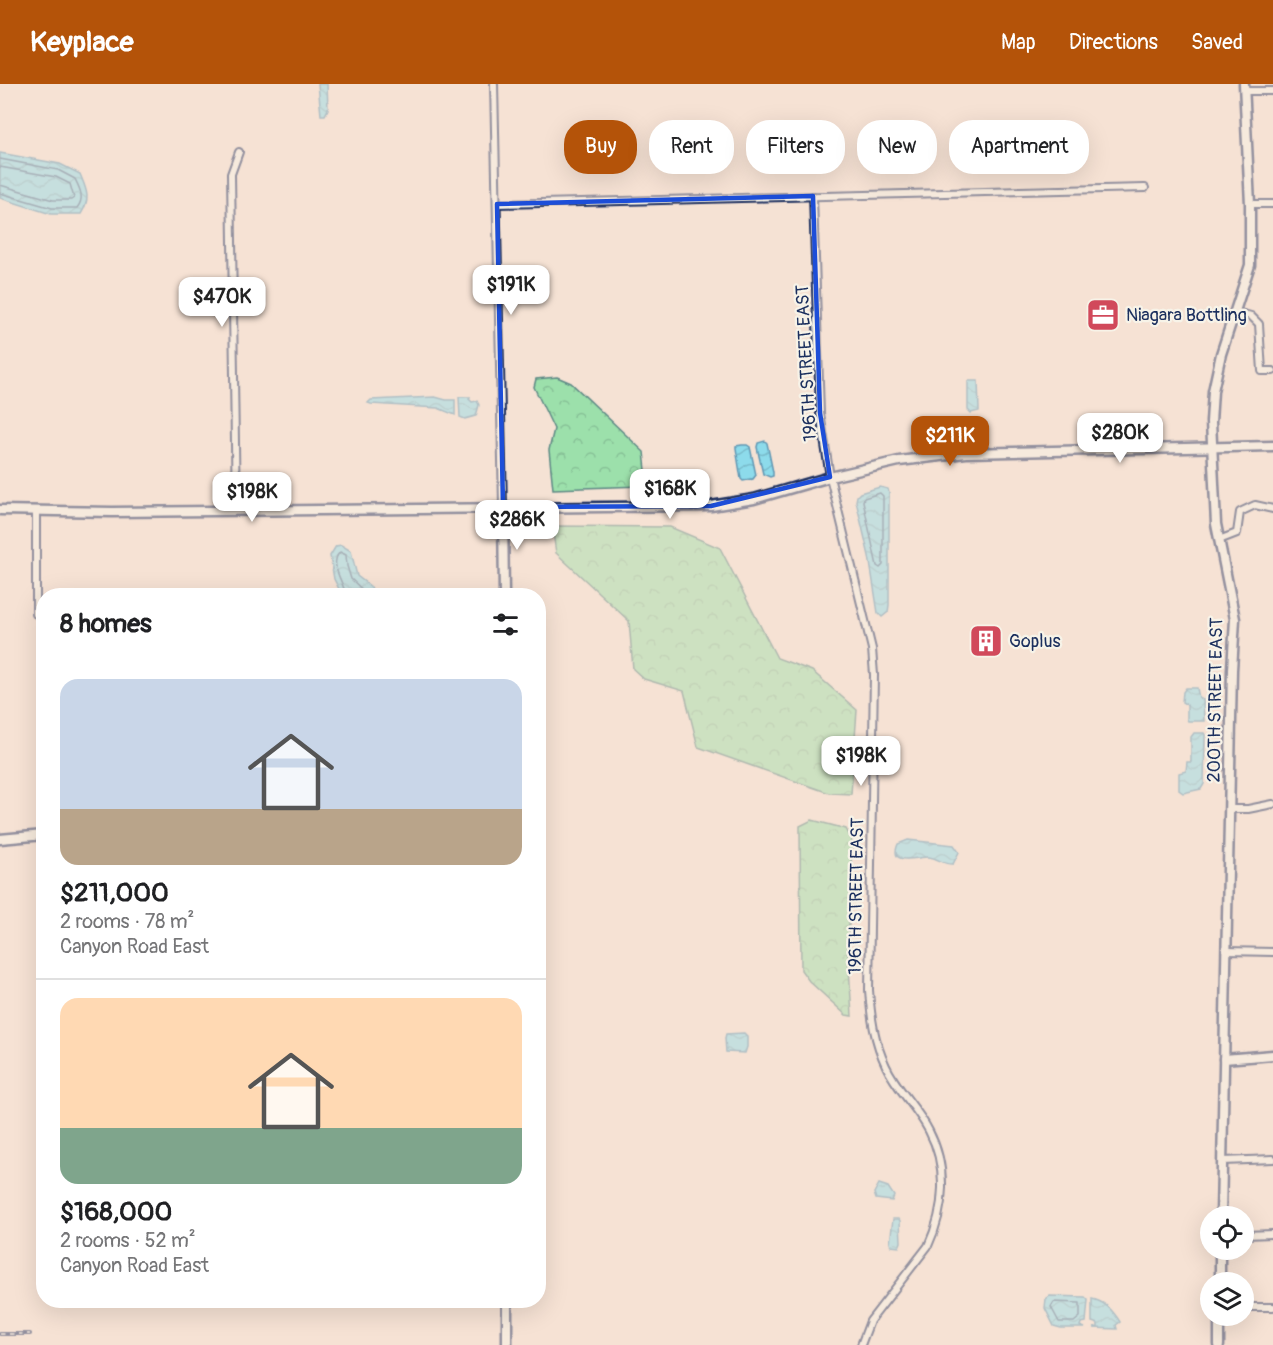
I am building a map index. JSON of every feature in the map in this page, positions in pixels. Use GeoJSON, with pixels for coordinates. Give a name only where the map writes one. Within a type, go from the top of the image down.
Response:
{"type":"FeatureCollection","features":[{"type":"Feature","properties":{"kind":"street"},"geometry":{"type":"LineString","coordinates":[[494,84],[504,588]]}},
{"type":"Feature","properties":{"kind":"street"},"geometry":{"type":"LineString","coordinates":[[1245,88],[1273,91]]}},
{"type":"Feature","properties":{"kind":"street","name":"200TH STREET EAST"},"geometry":{"type":"LineString","coordinates":[[1221,1206],[1235,619],[1219,540],[1211,422],[1213,391],[1221,354],[1250,265],[1245,88]]}},
{"type":"Feature","properties":{"kind":"street"},"geometry":{"type":"LineString","coordinates":[[236,510],[231,174],[239,152]]}},
{"type":"Feature","properties":{"kind":"street"},"geometry":{"type":"LineString","coordinates":[[497,204],[1145,188]]}},
{"type":"Feature","properties":{"kind":"street","name":"196TH STREET EAST"},"geometry":{"type":"LineString","coordinates":[[813,196],[820,413],[830,477],[872,649],[874,675],[869,990],[871,1022],[886,1067],[898,1089],[929,1131],[943,1181],[942,1205],[928,1246],[870,1321],[861,1345]]}},
{"type":"Feature","properties":{"kind":"street"},"geometry":{"type":"LineString","coordinates":[[1250,204],[1273,204]]}},
{"type":"Feature","properties":{"kind":"street"},"geometry":{"type":"LineString","coordinates":[[1236,312],[1251,316],[1259,324],[1262,371],[1273,371]]}},
{"type":"Feature","properties":{"kind":"street"},"geometry":{"type":"LineString","coordinates":[[0,510],[711,506],[754,499],[830,477],[899,461],[966,453],[1273,446]]}},
{"type":"Feature","properties":{"kind":"street"},"geometry":{"type":"LineString","coordinates":[[1219,540],[1237,533],[1240,512],[1255,505],[1273,509]]}},
{"type":"Feature","properties":{"kind":"street"},"geometry":{"type":"LineString","coordinates":[[36,511],[36,614]]}},
{"type":"Feature","properties":{"kind":"street"},"geometry":{"type":"LineString","coordinates":[[1229,809],[1248,810],[1273,804]]}},
{"type":"Feature","properties":{"kind":"street"},"geometry":{"type":"LineString","coordinates":[[0,839],[36,836]]}},
{"type":"Feature","properties":{"kind":"street"},"geometry":{"type":"LineString","coordinates":[[1226,951],[1273,952]]}},
{"type":"Feature","properties":{"kind":"street"},"geometry":{"type":"LineString","coordinates":[[1224,1059],[1273,1055]]}},
{"type":"Feature","properties":{"kind":"street"},"geometry":{"type":"LineString","coordinates":[[1223,1161],[1273,1159]]}},
{"type":"Feature","properties":{"kind":"street"},"geometry":{"type":"LineString","coordinates":[[1254,1235],[1273,1234]]}},
{"type":"Feature","properties":{"kind":"street"},"geometry":{"type":"LineString","coordinates":[[1254,1307],[1273,1307]]}},
{"type":"Feature","properties":{"kind":"street"},"geometry":{"type":"LineString","coordinates":[[507,1308],[507,1345]]}},
{"type":"Feature","properties":{"kind":"street"},"geometry":{"type":"LineString","coordinates":[[1219,1326],[1219,1345]]}},
{"type":"Feature","properties":{"kind":"highlighted area"},"geometry":{"type":"Polygon","coordinates":[[[813,196],[820,413],[830,477],[711,506],[503,507],[497,204],[813,196]]]}},
{"type":"Feature","properties":{"kind":"green space"},"geometry":{"type":"Polygon","coordinates":[[[557,377],[571,383],[644,452],[646,470],[642,486],[553,489],[549,450],[554,429],[534,387],[536,379],[557,377]]]}},
{"type":"Feature","properties":{"kind":"green space"},"geometry":{"type":"Polygon","coordinates":[[[552,526],[670,527],[720,548],[777,658],[812,671],[857,710],[851,794],[829,793],[698,747],[684,691],[644,679],[633,669],[629,621],[556,553],[552,526]]]}},
{"type":"Feature","properties":{"kind":"green space"},"geometry":{"type":"Polygon","coordinates":[[[812,820],[846,829],[852,840],[848,950],[852,1016],[846,1015],[809,981],[801,970],[800,826],[812,820]]]}},
{"type":"Feature","properties":{"kind":"water"},"geometry":{"type":"Polygon","coordinates":[[[318,84],[327,84],[328,109],[325,115],[321,115],[318,84]]]}},
{"type":"Feature","properties":{"kind":"water"},"geometry":{"type":"Polygon","coordinates":[[[0,153],[60,164],[80,174],[87,194],[81,214],[51,214],[0,198],[0,153]]]}},
{"type":"Feature","properties":{"kind":"water"},"geometry":{"type":"Polygon","coordinates":[[[968,381],[978,381],[979,411],[971,413],[968,410],[968,381]]]}},
{"type":"Feature","properties":{"kind":"water"},"geometry":{"type":"Polygon","coordinates":[[[435,397],[455,400],[455,415],[438,408],[368,403],[371,400],[435,397]]]}},
{"type":"Feature","properties":{"kind":"water"},"geometry":{"type":"Polygon","coordinates":[[[459,397],[470,397],[472,402],[477,401],[479,405],[476,416],[465,419],[460,417],[459,397]]]}},
{"type":"Feature","properties":{"kind":"water"},"geometry":{"type":"Polygon","coordinates":[[[765,441],[773,472],[773,476],[770,477],[763,474],[757,447],[758,443],[765,441]]]}},
{"type":"Feature","properties":{"kind":"water"},"geometry":{"type":"Polygon","coordinates":[[[742,445],[750,447],[756,475],[753,479],[743,481],[736,448],[742,445]]]}},
{"type":"Feature","properties":{"kind":"water"},"geometry":{"type":"Polygon","coordinates":[[[880,487],[888,489],[889,493],[889,605],[888,612],[882,617],[878,613],[869,556],[856,501],[860,493],[880,487]]]}},
{"type":"Feature","properties":{"kind":"water"},"geometry":{"type":"Polygon","coordinates":[[[341,545],[351,551],[357,576],[372,588],[338,588],[334,579],[330,556],[336,546],[341,545]]]}},
{"type":"Feature","properties":{"kind":"water"},"geometry":{"type":"Polygon","coordinates":[[[1186,688],[1197,688],[1199,698],[1203,700],[1204,721],[1188,721],[1187,705],[1182,702],[1186,688]]]}},
{"type":"Feature","properties":{"kind":"water"},"geometry":{"type":"Polygon","coordinates":[[[1194,733],[1205,735],[1204,784],[1201,789],[1183,793],[1179,790],[1179,773],[1186,771],[1187,762],[1191,762],[1191,737],[1194,733]]]}},
{"type":"Feature","properties":{"kind":"water"},"geometry":{"type":"Polygon","coordinates":[[[908,840],[954,845],[959,852],[953,864],[929,857],[906,859],[897,856],[898,844],[908,840]]]}},
{"type":"Feature","properties":{"kind":"water"},"geometry":{"type":"Polygon","coordinates":[[[744,1033],[747,1036],[745,1053],[726,1052],[726,1034],[744,1033]]]}},
{"type":"Feature","properties":{"kind":"water"},"geometry":{"type":"Polygon","coordinates":[[[879,1184],[888,1187],[894,1196],[892,1201],[876,1199],[874,1193],[879,1184]]]}},
{"type":"Feature","properties":{"kind":"water"},"geometry":{"type":"Polygon","coordinates":[[[893,1219],[900,1221],[901,1242],[899,1247],[891,1246],[890,1243],[893,1219]]]}},
{"type":"Feature","properties":{"kind":"water"},"geometry":{"type":"Polygon","coordinates":[[[1050,1296],[1085,1297],[1088,1300],[1086,1322],[1081,1323],[1080,1326],[1085,1328],[1054,1326],[1045,1308],[1046,1299],[1050,1296]]]}},
{"type":"Feature","properties":{"kind":"water"},"geometry":{"type":"Polygon","coordinates":[[[1092,1299],[1105,1305],[1115,1314],[1120,1322],[1116,1325],[1117,1329],[1093,1328],[1098,1327],[1098,1324],[1092,1322],[1092,1299]]]}},
{"type":"Feature","properties":{"kind":"railway"},"geometry":{"type":"LineString","coordinates":[[0,1334],[30,1334]]}},
{"type":"Feature","properties":{"kind":"place","name":"Niagara Bottling"},"geometry":{"type":"Point","coordinates":[1103,315]}},
{"type":"Feature","properties":{"kind":"place","name":"Goplus"},"geometry":{"type":"Point","coordinates":[986,641]}}]}
